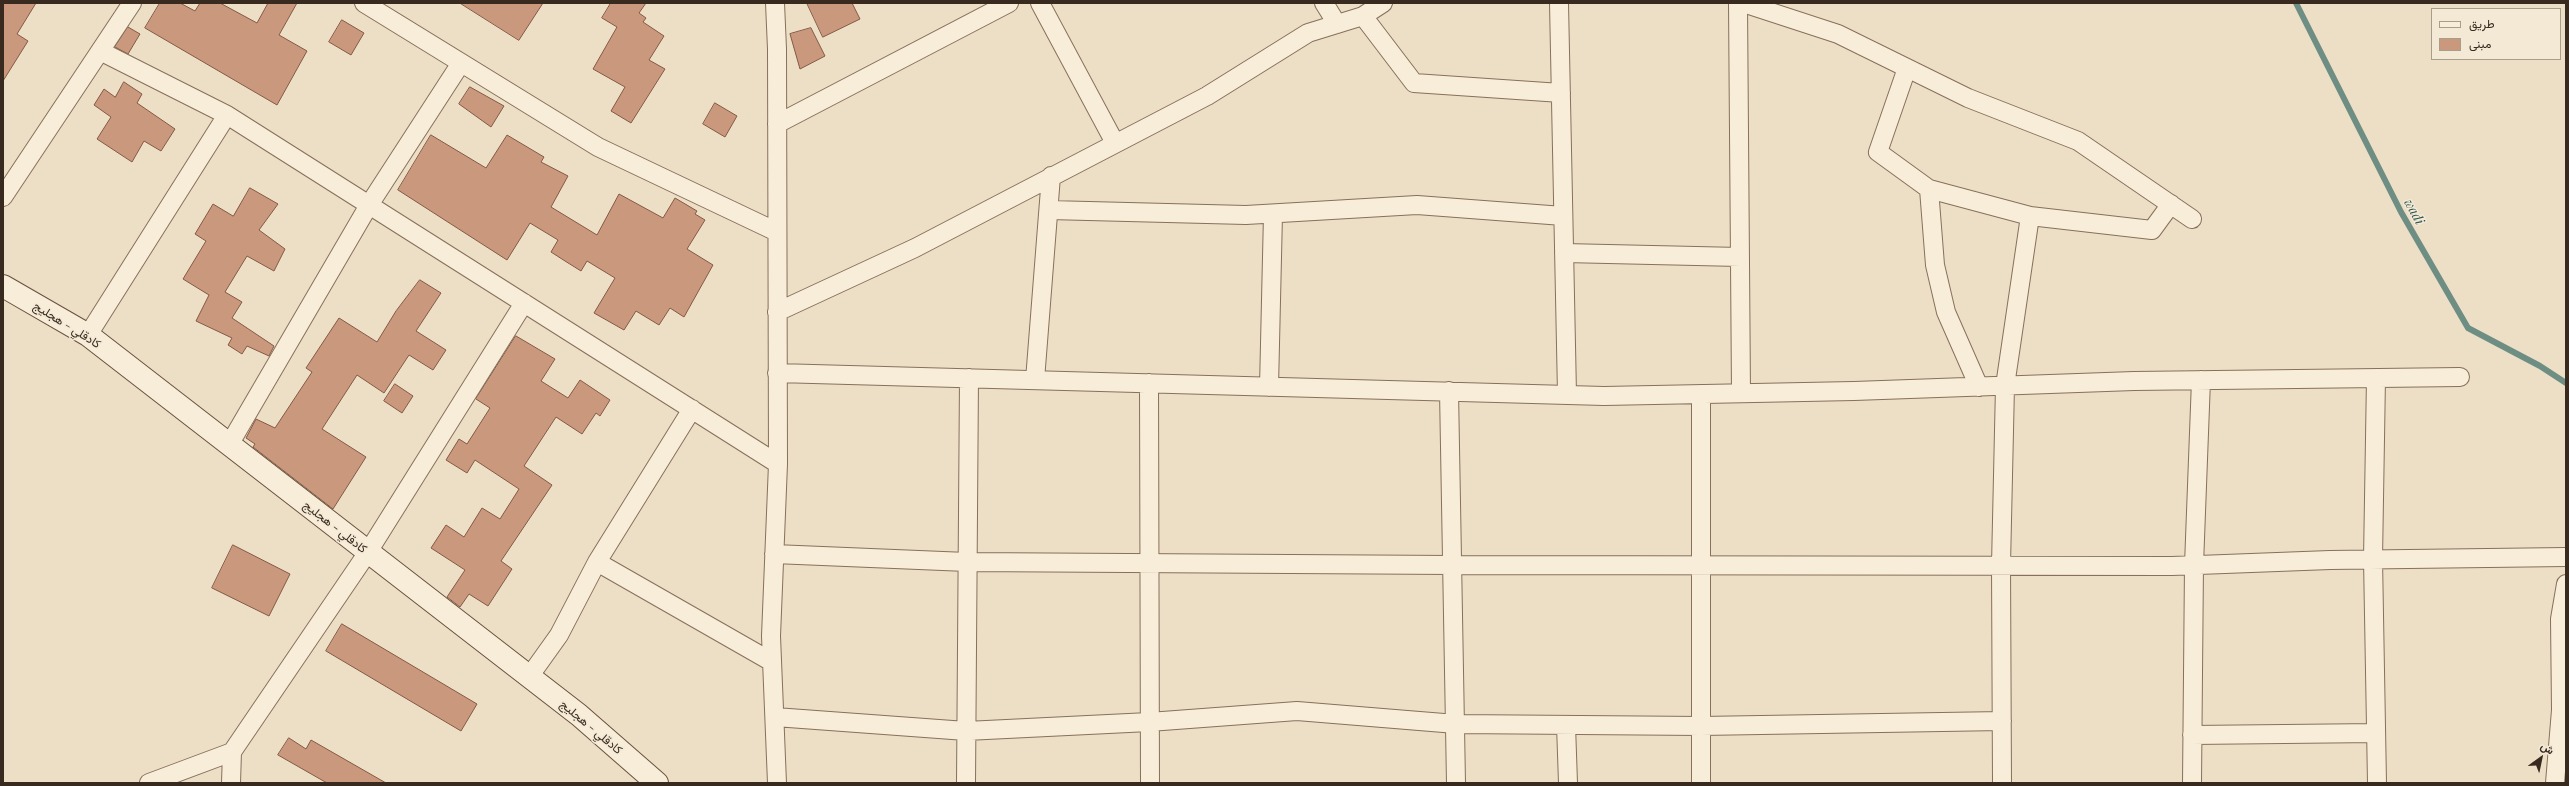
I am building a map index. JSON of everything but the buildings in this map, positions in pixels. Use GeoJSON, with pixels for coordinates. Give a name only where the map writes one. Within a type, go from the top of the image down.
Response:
{"type":"FeatureCollection","features":[{"type":"Feature","properties":{"kind":"street"},"geometry":{"type":"LineString","coordinates":[[3,197],[102,52],[132,3]]}},
{"type":"Feature","properties":{"kind":"street"},"geometry":{"type":"LineString","coordinates":[[364,3],[598,147],[777,232]]}},
{"type":"Feature","properties":{"kind":"street"},"geometry":{"type":"LineString","coordinates":[[775,3],[777,124],[778,464],[774,554],[772,662],[777,783]]}},
{"type":"Feature","properties":{"kind":"street"},"geometry":{"type":"LineString","coordinates":[[777,124],[1009,3]]}},
{"type":"Feature","properties":{"kind":"street"},"geometry":{"type":"LineString","coordinates":[[1040,3],[1115,143]]}},
{"type":"Feature","properties":{"kind":"street"},"geometry":{"type":"LineString","coordinates":[[1324,3],[1337,24]]}},
{"type":"Feature","properties":{"kind":"street"},"geometry":{"type":"LineString","coordinates":[[777,312],[915,248],[1207,96],[1308,33],[1363,16],[1383,3]]}},
{"type":"Feature","properties":{"kind":"street"},"geometry":{"type":"LineString","coordinates":[[1559,3],[1567,394]]}},
{"type":"Feature","properties":{"kind":"street"},"geometry":{"type":"LineString","coordinates":[[1738,3],[1741,393]]}},
{"type":"Feature","properties":{"kind":"street"},"geometry":{"type":"LineString","coordinates":[[1743,3],[1838,34],[1968,98],[2078,141],[2192,219]]}},
{"type":"Feature","properties":{"kind":"street"},"geometry":{"type":"LineString","coordinates":[[1363,16],[1414,84],[1561,93]]}},
{"type":"Feature","properties":{"kind":"street"},"geometry":{"type":"LineString","coordinates":[[102,52],[227,114],[778,464]]}},
{"type":"Feature","properties":{"kind":"street"},"geometry":{"type":"LineString","coordinates":[[229,445],[369,205],[461,63]]}},
{"type":"Feature","properties":{"kind":"street"},"geometry":{"type":"LineString","coordinates":[[1907,68],[1878,152],[1929,189],[2030,216],[2152,230],[2171,204]]}},
{"type":"Feature","properties":{"kind":"street"},"geometry":{"type":"LineString","coordinates":[[88,335],[227,114]]}},
{"type":"Feature","properties":{"kind":"street"},"geometry":{"type":"LineString","coordinates":[[1035,380],[1051,176]]}},
{"type":"Feature","properties":{"kind":"street"},"geometry":{"type":"LineString","coordinates":[[1929,189],[1935,265],[1946,312],[1979,387]]}},
{"type":"Feature","properties":{"kind":"street"},"geometry":{"type":"LineString","coordinates":[[1049,210],[1246,215],[1417,205],[1563,216]]}},
{"type":"Feature","properties":{"kind":"street"},"geometry":{"type":"LineString","coordinates":[[1269,386],[1273,214]]}},
{"type":"Feature","properties":{"kind":"street"},"geometry":{"type":"LineString","coordinates":[[2002,783],[2001,565],[2005,386],[2030,216]]}},
{"type":"Feature","properties":{"kind":"street"},"geometry":{"type":"LineString","coordinates":[[1564,253],[1740,257]]}},
{"type":"Feature","properties":{"kind":"street","name":"كادقلي - هجليج"},"geometry":{"type":"LineString","coordinates":[[3,286],[88,335],[579,715],[657,783]]}},
{"type":"Feature","properties":{"kind":"street"},"geometry":{"type":"LineString","coordinates":[[231,783],[232,752],[368,552],[524,303]]}},
{"type":"Feature","properties":{"kind":"street"},"geometry":{"type":"LineString","coordinates":[[777,373],[1567,394],[1701,394],[2201,380],[2460,377]]}},
{"type":"Feature","properties":{"kind":"street"},"geometry":{"type":"LineString","coordinates":[[966,783],[969,378]]}},
{"type":"Feature","properties":{"kind":"street"},"geometry":{"type":"LineString","coordinates":[[2376,378],[2373,559],[2377,783]]}},
{"type":"Feature","properties":{"kind":"street"},"geometry":{"type":"LineString","coordinates":[[2192,783],[2194,565],[2201,380]]}},
{"type":"Feature","properties":{"kind":"street"},"geometry":{"type":"LineString","coordinates":[[1149,383],[1150,783]]}},
{"type":"Feature","properties":{"kind":"street"},"geometry":{"type":"LineString","coordinates":[[1449,391],[1456,783]]}},
{"type":"Feature","properties":{"kind":"street"},"geometry":{"type":"LineString","coordinates":[[1701,394],[1701,783]]}},
{"type":"Feature","properties":{"kind":"street"},"geometry":{"type":"LineString","coordinates":[[529,677],[559,635],[597,562],[692,409]]}},
{"type":"Feature","properties":{"kind":"street"},"geometry":{"type":"LineString","coordinates":[[774,554],[968,562],[1149,565],[2194,565],[2373,559],[2566,557]]}},
{"type":"Feature","properties":{"kind":"street"},"geometry":{"type":"LineString","coordinates":[[597,562],[772,662]]}},
{"type":"Feature","properties":{"kind":"street"},"geometry":{"type":"LineString","coordinates":[[2555,783],[2561,710],[2560,619],[2566,584]]}},
{"type":"Feature","properties":{"kind":"street"},"geometry":{"type":"LineString","coordinates":[[774,717],[966,731],[1149,722],[1297,711],[1456,724],[1701,726],[2002,721]]}},
{"type":"Feature","properties":{"kind":"street"},"geometry":{"type":"LineString","coordinates":[[1566,725],[1568,783]]}},
{"type":"Feature","properties":{"kind":"street"},"geometry":{"type":"LineString","coordinates":[[2192,735],[2376,734]]}},
{"type":"Feature","properties":{"kind":"street"},"geometry":{"type":"LineString","coordinates":[[149,783],[232,752]]}},
{"type":"Feature","properties":{"kind":"waterway","name":"wadi"},"geometry":{"type":"LineString","coordinates":[[2296,3],[2401,212],[2468,328],[2540,366],[2566,383]]}}]}
